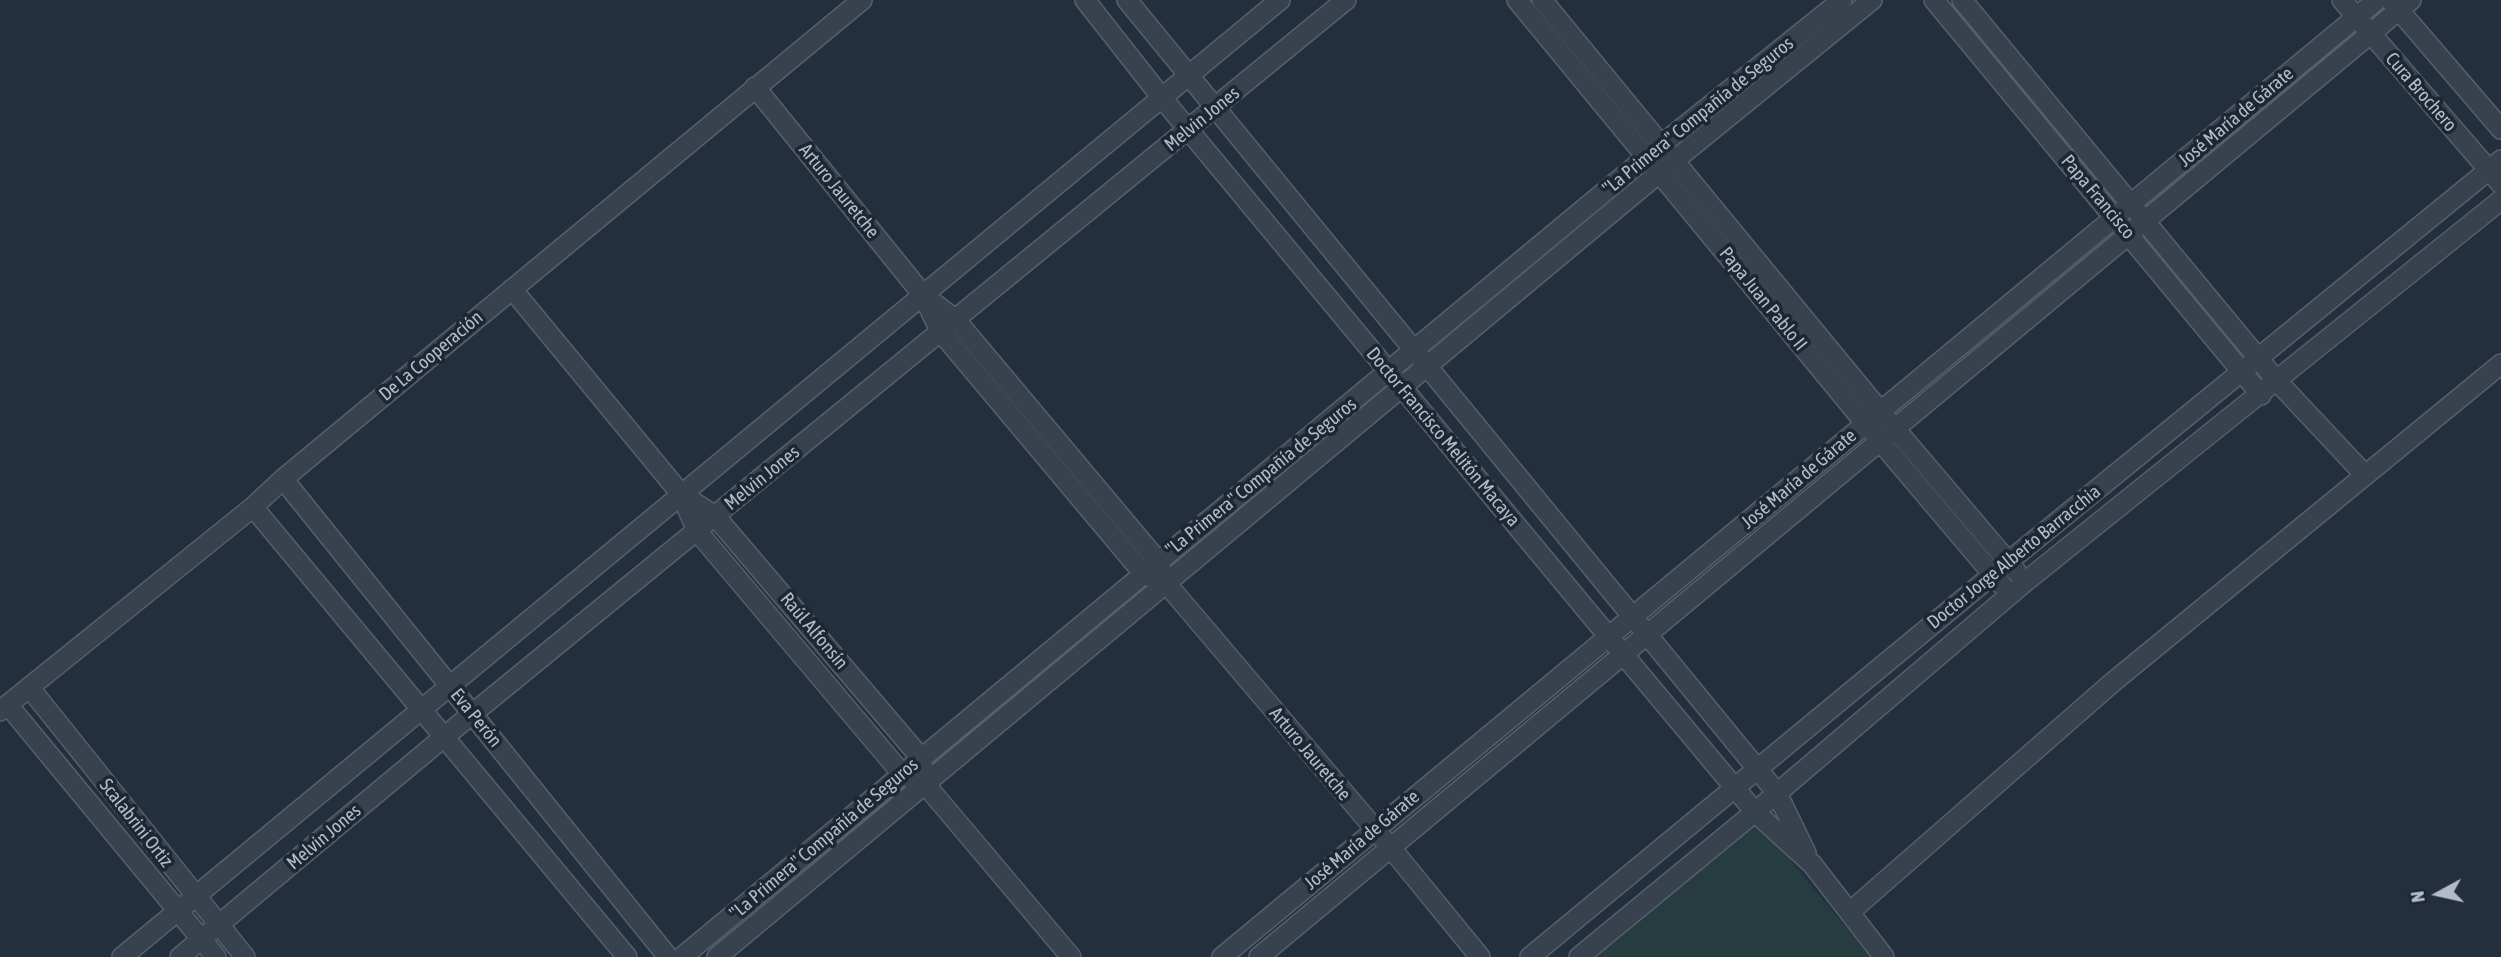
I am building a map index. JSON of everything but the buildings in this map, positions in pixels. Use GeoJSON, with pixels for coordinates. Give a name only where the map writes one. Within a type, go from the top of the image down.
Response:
{"type":"FeatureCollection","features":[{"type":"Feature","properties":{"kind":"street","name":"De La Cooperación"},"geometry":{"type":"LineString","coordinates":[[4,708],[253,507],[282,479],[862,0]]}},
{"type":"Feature","properties":{"kind":"street","name":"Doctor Francisco Melitón Macaya"},"geometry":{"type":"LineString","coordinates":[[1085,0],[1188,130],[1623,654],[1755,811],[1812,864],[1884,957]]}},
{"type":"Feature","properties":{"kind":"street","name":"Doctor Francisco Melitón Macaya"},"geometry":{"type":"LineString","coordinates":[[1127,0],[1777,793],[1812,864]]}},
{"type":"Feature","properties":{"kind":"street","name":"Melvin Jones"},"geometry":{"type":"LineString","coordinates":[[122,957],[1280,0]]}},
{"type":"Feature","properties":{"kind":"street","name":"Melvin Jones"},"geometry":{"type":"LineString","coordinates":[[180,957],[444,737],[1346,0]]}},
{"type":"Feature","properties":{"kind":"street","name":"Papa Juan Pablo II"},"geometry":{"type":"LineString","coordinates":[[1517,0],[1660,159],[1887,435],[2018,589]]}},
{"type":"Feature","properties":{"kind":"street","name":"Papa Juan Pablo II"},"geometry":{"type":"LineString","coordinates":[[1542,0],[1660,159]]}},
{"type":"Feature","properties":{"kind":"street","name":"\"La Primera\" Compañía de Seguros"},"geometry":{"type":"LineString","coordinates":[[717,957],[1427,366],[1842,0]]}},
{"type":"Feature","properties":{"kind":"street","name":"\"La Primera\" Compañía de Seguros"},"geometry":{"type":"LineString","coordinates":[[682,957],[1414,350],[1660,159],[1872,0]]}},
{"type":"Feature","properties":{"kind":"street","name":"Papa Francisco"},"geometry":{"type":"LineString","coordinates":[[1934,0],[2261,395]]}},
{"type":"Feature","properties":{"kind":"street","name":"Papa Francisco"},"geometry":{"type":"LineString","coordinates":[[1962,0],[2277,381],[2365,475]]}},
{"type":"Feature","properties":{"kind":"street","name":"Cura Brochero"},"geometry":{"type":"LineString","coordinates":[[2342,0],[2497,171]]}},
{"type":"Feature","properties":{"kind":"street","name":"José María de Gárate"},"geometry":{"type":"LineString","coordinates":[[1222,957],[2377,0]]}},
{"type":"Feature","properties":{"kind":"street","name":"José María de Gárate"},"geometry":{"type":"LineString","coordinates":[[1259,957],[2370,33],[2400,4]]}},
{"type":"Feature","properties":{"kind":"street","name":"Cura Brochero"},"geometry":{"type":"LineString","coordinates":[[2400,4],[2501,128]]}},
{"type":"Feature","properties":{"kind":"street","name":"Arturo Jauretche"},"geometry":{"type":"LineString","coordinates":[[755,87],[923,295],[940,331],[1166,583],[1480,957]]}},
{"type":"Feature","properties":{"kind":"street","name":"Doctor Jorge Alberto Barracchia"},"geometry":{"type":"LineString","coordinates":[[1530,957],[2242,372],[2497,171]]}},
{"type":"Feature","properties":{"kind":"street","name":"Doctor Jorge Alberto Barracchia"},"geometry":{"type":"LineString","coordinates":[[1579,957],[2018,589],[2501,200]]}},
{"type":"Feature","properties":{"kind":"street","name":"Raúl Alfonsín"},"geometry":{"type":"LineString","coordinates":[[512,289],[681,494],[697,531],[903,775],[925,784],[1072,957]]}},
{"type":"Feature","properties":{"kind":"street","name":"Arturo Jauretche"},"geometry":{"type":"LineString","coordinates":[[923,295],[956,319],[1151,567]]}},
{"type":"Feature","properties":{"kind":"street"},"geometry":{"type":"LineString","coordinates":[[1851,911],[2113,682],[2501,364]]}},
{"type":"Feature","properties":{"kind":"street","name":"Eva Perón"},"geometry":{"type":"LineString","coordinates":[[282,479],[668,957]]}},
{"type":"Feature","properties":{"kind":"street","name":"Raúl Alfonsín"},"geometry":{"type":"LineString","coordinates":[[681,494],[716,516],[922,758]]}},
{"type":"Feature","properties":{"kind":"street","name":"Eva Perón"},"geometry":{"type":"LineString","coordinates":[[253,507],[627,957]]}},
{"type":"Feature","properties":{"kind":"street","name":"Scalabrini Ortiz"},"geometry":{"type":"LineString","coordinates":[[29,687],[245,957]]}},
{"type":"Feature","properties":{"kind":"street","name":"Scalabrini Ortiz"},"geometry":{"type":"LineString","coordinates":[[4,708],[179,910],[216,957]]}},
{"type":"Feature","properties":{"kind":"street"},"geometry":{"type":"LineString","coordinates":[[922,758],[925,784]]}},
{"type":"Feature","properties":{"kind":"green space"},"geometry":{"type":"Polygon","coordinates":[[[1755,818],[1871,957],[1589,957],[1755,818]]]}}]}
